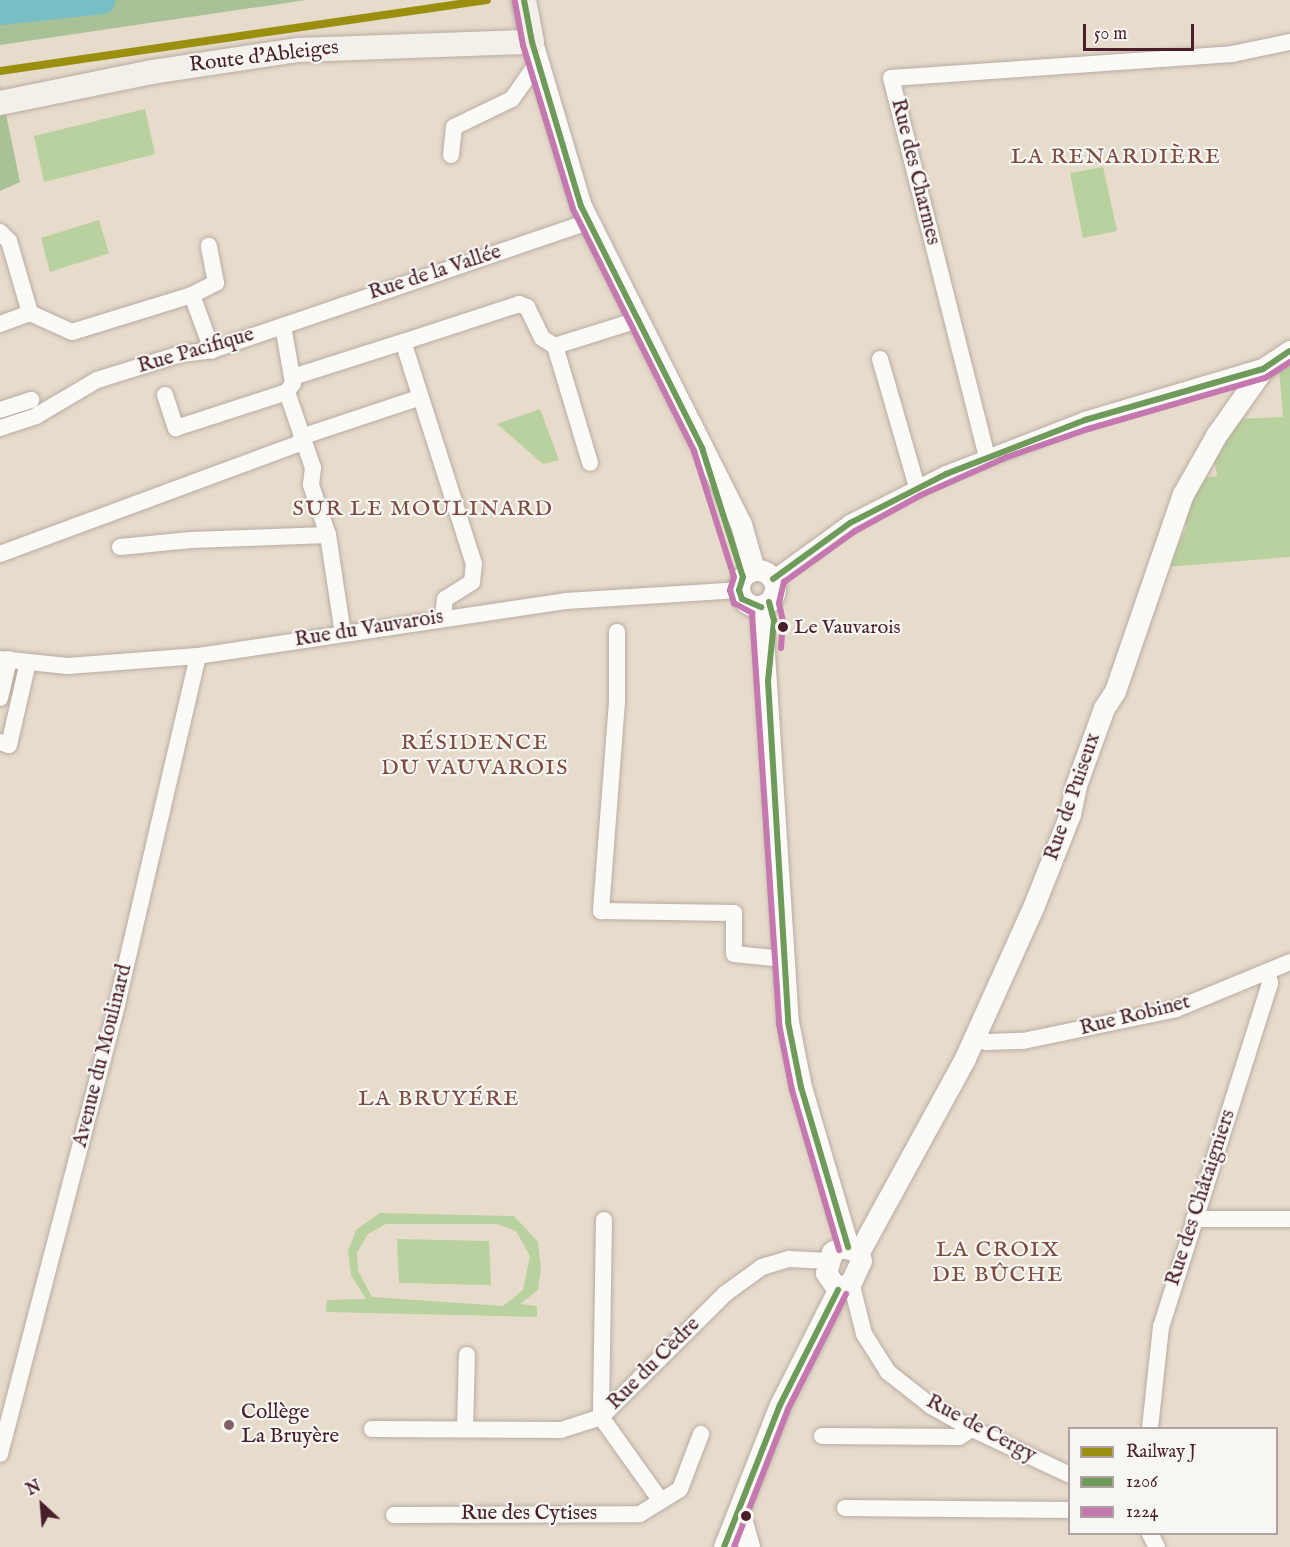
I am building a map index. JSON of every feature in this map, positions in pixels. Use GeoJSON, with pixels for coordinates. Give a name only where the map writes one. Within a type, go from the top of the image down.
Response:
{"type":"FeatureCollection","features":[{"type":"Feature","properties":{"kind":"main road"},"geometry":{"type":"LineString","coordinates":[[524,0],[535,52]]}},
{"type":"Feature","properties":{"kind":"main road","name":"Route d'Ableiges"},"geometry":{"type":"LineString","coordinates":[[0,102],[152,72],[298,50],[535,52]]}},
{"type":"Feature","properties":{"kind":"street","name":"Rue des Charmes"},"geometry":{"type":"LineString","coordinates":[[987,457],[891,78],[1232,54],[1290,42]]}},
{"type":"Feature","properties":{"kind":"street"},"geometry":{"type":"LineString","coordinates":[[451,154],[454,127],[512,99],[535,52]]}},
{"type":"Feature","properties":{"kind":"street"},"geometry":{"type":"LineString","coordinates":[[535,52],[588,222],[741,524],[754,570]]}},
{"type":"Feature","properties":{"kind":"street","name":"Rue de la Vallée"},"geometry":{"type":"LineString","coordinates":[[283,326],[588,222]]}},
{"type":"Feature","properties":{"kind":"street"},"geometry":{"type":"LineString","coordinates":[[0,231],[9,241],[30,313]]}},
{"type":"Feature","properties":{"kind":"street"},"geometry":{"type":"LineString","coordinates":[[0,324],[30,313],[72,332],[192,295],[216,283],[208,246]]}},
{"type":"Feature","properties":{"kind":"street"},"geometry":{"type":"LineString","coordinates":[[192,295],[213,350]]}},
{"type":"Feature","properties":{"kind":"street"},"geometry":{"type":"LineString","coordinates":[[165,395],[176,428],[403,342],[519,304],[526,308],[542,338],[555,346],[590,463]]}},
{"type":"Feature","properties":{"kind":"street"},"geometry":{"type":"LineString","coordinates":[[555,346],[638,320]]}},
{"type":"Feature","properties":{"kind":"street","name":"Rue Pacifique"},"geometry":{"type":"LineString","coordinates":[[0,428],[36,416],[97,380],[181,354],[213,350],[283,326],[290,384],[302,440],[313,468],[311,485],[328,535],[343,634]]}},
{"type":"Feature","properties":{"kind":"street"},"geometry":{"type":"LineString","coordinates":[[773,579],[850,524],[917,487],[987,457],[1085,420],[1263,369],[1290,341]]}},
{"type":"Feature","properties":{"kind":"street"},"geometry":{"type":"LineString","coordinates":[[403,342],[474,564],[472,582],[445,598],[443,617]]}},
{"type":"Feature","properties":{"kind":"street","name":"Rue de Puiseux"},"geometry":{"type":"LineString","coordinates":[[854,1250],[921,1143],[974,1038],[1034,905],[1066,824],[1076,785],[1104,708],[1115,691],[1182,494],[1217,434],[1263,369],[1290,351]]}},
{"type":"Feature","properties":{"kind":"street"},"geometry":{"type":"LineString","coordinates":[[880,359],[917,487]]}},
{"type":"Feature","properties":{"kind":"street"},"geometry":{"type":"LineString","coordinates":[[0,554],[421,397]]}},
{"type":"Feature","properties":{"kind":"street"},"geometry":{"type":"LineString","coordinates":[[0,410],[31,399]]}},
{"type":"Feature","properties":{"kind":"street"},"geometry":{"type":"LineString","coordinates":[[120,547],[190,540],[328,535]]}},
{"type":"Feature","properties":{"kind":"street"},"geometry":{"type":"LineString","coordinates":[[754,570],[767,573],[773,579],[774,597],[761,607],[746,602],[739,590],[743,577],[754,570]]}},
{"type":"Feature","properties":{"kind":"street","name":"Rue du Vauvarois"},"geometry":{"type":"LineString","coordinates":[[5,659],[68,666],[198,656],[443,617],[566,601],[739,590]]}},
{"type":"Feature","properties":{"kind":"street"},"geometry":{"type":"LineString","coordinates":[[724,1547],[740,1515],[780,1405],[844,1286],[861,1261],[854,1250],[801,1087],[788,1022],[761,607]]}},
{"type":"Feature","properties":{"kind":"street"},"geometry":{"type":"LineString","coordinates":[[617,632],[617,702],[601,911],[734,912],[734,954],[784,959]]}},
{"type":"Feature","properties":{"kind":"street","name":"Avenue du Moulinard"},"geometry":{"type":"LineString","coordinates":[[0,1454],[117,1005],[198,656]]}},
{"type":"Feature","properties":{"kind":"street"},"geometry":{"type":"LineString","coordinates":[[0,698],[5,659]]}},
{"type":"Feature","properties":{"kind":"street"},"geometry":{"type":"LineString","coordinates":[[0,742],[9,745],[28,662]]}},
{"type":"Feature","properties":{"kind":"street","name":"Rue Robinet"},"geometry":{"type":"LineString","coordinates":[[974,1038],[986,1042],[1023,1041],[1176,1009],[1290,962]]}},
{"type":"Feature","properties":{"kind":"street","name":"Rue des Châtaigniers"},"geometry":{"type":"LineString","coordinates":[[1150,1427],[1161,1327],[1270,983],[1267,972]]}},
{"type":"Feature","properties":{"kind":"street"},"geometry":{"type":"LineString","coordinates":[[1194,1219],[1290,1219]]}},
{"type":"Feature","properties":{"kind":"street"},"geometry":{"type":"LineString","coordinates":[[604,1220],[601,1417],[661,1501]]}},
{"type":"Feature","properties":{"kind":"street"},"geometry":{"type":"LineString","coordinates":[[844,1286],[826,1273],[828,1261],[832,1252],[854,1250]]}},
{"type":"Feature","properties":{"kind":"street","name":"Rue du Cèdre"},"geometry":{"type":"LineString","coordinates":[[372,1429],[561,1430],[601,1417],[726,1293],[762,1267],[789,1259],[828,1261]]}},
{"type":"Feature","properties":{"kind":"street","name":"Rue de Cergy"},"geometry":{"type":"LineString","coordinates":[[844,1286],[874,1354],[888,1372],[931,1406],[972,1429],[1068,1474]]}},
{"type":"Feature","properties":{"kind":"street"},"geometry":{"type":"LineString","coordinates":[[465,1429],[467,1354]]}},
{"type":"Feature","properties":{"kind":"street"},"geometry":{"type":"LineString","coordinates":[[822,1436],[959,1437],[972,1429]]}},
{"type":"Feature","properties":{"kind":"street","name":"Rue des Cytises"},"geometry":{"type":"LineString","coordinates":[[394,1515],[640,1514],[680,1489],[701,1434]]}},
{"type":"Feature","properties":{"kind":"street"},"geometry":{"type":"LineString","coordinates":[[844,1508],[1068,1510]]}},
{"type":"Feature","properties":{"kind":"street"},"geometry":{"type":"LineString","coordinates":[[740,1515],[748,1547]]}},
{"type":"Feature","properties":{"kind":"green space"},"geometry":{"type":"Polygon","coordinates":[[[0,0],[306,0],[0,45],[0,0]]]}},
{"type":"Feature","properties":{"kind":"green space"},"geometry":{"type":"Polygon","coordinates":[[[0,85],[20,182],[0,191],[0,85]]]}},
{"type":"Feature","properties":{"kind":"green space"},"geometry":{"type":"Polygon","coordinates":[[[145,109],[155,154],[44,182],[34,136],[145,109]]]}},
{"type":"Feature","properties":{"kind":"green space"},"geometry":{"type":"Polygon","coordinates":[[[1103,167],[1117,231],[1083,238],[1070,173],[1103,167]]]}},
{"type":"Feature","properties":{"kind":"green space"},"geometry":{"type":"Polygon","coordinates":[[[99,220],[109,253],[50,272],[41,238],[99,220]]]}},
{"type":"Feature","properties":{"kind":"green space"},"geometry":{"type":"Polygon","coordinates":[[[1290,363],[1290,557],[1166,567],[1187,527],[1183,523],[1192,499],[1204,478],[1217,476],[1214,458],[1238,419],[1283,417],[1279,370],[1290,363]]]}},
{"type":"Feature","properties":{"kind":"green space"},"geometry":{"type":"Polygon","coordinates":[[[540,409],[559,460],[543,464],[497,424],[540,409]]]}},
{"type":"Feature","properties":{"kind":"green space"},"geometry":{"type":"Polygon","coordinates":[[[380,1213],[514,1216],[538,1242],[541,1268],[538,1290],[520,1304],[537,1306],[537,1317],[326,1312],[327,1300],[366,1299],[351,1275],[348,1251],[356,1230],[380,1213]],[[386,1224],[368,1234],[357,1253],[358,1271],[372,1297],[503,1306],[523,1290],[530,1256],[516,1231],[497,1224],[386,1224]]]}},
{"type":"Feature","properties":{"kind":"green space"},"geometry":{"type":"Polygon","coordinates":[[[397,1239],[489,1241],[491,1285],[399,1283],[397,1239]]]}},
{"type":"Feature","properties":{"kind":"waterway"},"geometry":{"type":"LineString","coordinates":[[0,11],[101,0]]}},
{"type":"Feature","properties":{"kind":"rail line","name":"J"},"geometry":{"type":"LineString","coordinates":[[0,71],[487,0]]}},
{"type":"Feature","properties":{"kind":"transit line","name":"1206"},"geometry":{"type":"LineString","coordinates":[[524,0],[532,42],[581,206],[702,448],[743,577],[739,590],[742,599],[761,607]]}},
{"type":"Feature","properties":{"kind":"transit line","name":"1224"},"geometry":{"type":"LineString","coordinates":[[515,2],[523,45],[573,209],[694,451],[734,577],[730,590],[734,603],[752,613],[779,1024],[792,1090],[839,1250]]}},
{"type":"Feature","properties":{"kind":"transit line","name":"1206"},"geometry":{"type":"LineString","coordinates":[[773,579],[850,523],[946,474],[1085,420],[1263,369],[1290,351]]}},
{"type":"Feature","properties":{"kind":"transit line","name":"1224"},"geometry":{"type":"LineString","coordinates":[[781,648],[783,621],[779,603],[784,582],[855,531],[921,495],[1007,457],[1088,429],[1265,378],[1290,362]]}},
{"type":"Feature","properties":{"kind":"transit line","name":"1206"},"geometry":{"type":"LineString","coordinates":[[769,602],[774,621],[768,681],[788,1022],[801,1087],[848,1247]]}},
{"type":"Feature","properties":{"kind":"transit line","name":"1206"},"geometry":{"type":"LineString","coordinates":[[724,1547],[780,1405],[838,1290]]}},
{"type":"Feature","properties":{"kind":"transit line","name":"1224"},"geometry":{"type":"LineString","coordinates":[[734,1547],[788,1409],[846,1294]]}},
{"type":"Feature","properties":{"kind":"place","name":"Le Vauvarois"},"geometry":{"type":"Point","coordinates":[783,627]}},
{"type":"Feature","properties":{"kind":"place","name":"Collège La Bruyère"},"geometry":{"type":"Point","coordinates":[229,1425]}},
{"type":"Feature","properties":{"kind":"district","name":"LA RENARDIÈRE"},"geometry":{"type":"Point","coordinates":[1116,158]}},
{"type":"Feature","properties":{"kind":"district","name":"SUR LE MOULINARD"},"geometry":{"type":"Point","coordinates":[423,510]}},
{"type":"Feature","properties":{"kind":"district","name":"RÉSIDENCE DU VAUVAROIS"},"geometry":{"type":"Point","coordinates":[475,756]}},
{"type":"Feature","properties":{"kind":"district","name":"LA BRUYÉRE"},"geometry":{"type":"Point","coordinates":[439,1100]}},
{"type":"Feature","properties":{"kind":"district","name":"LA CROIX DE BÛCHE"},"geometry":{"type":"Point","coordinates":[998,1262]}}]}
